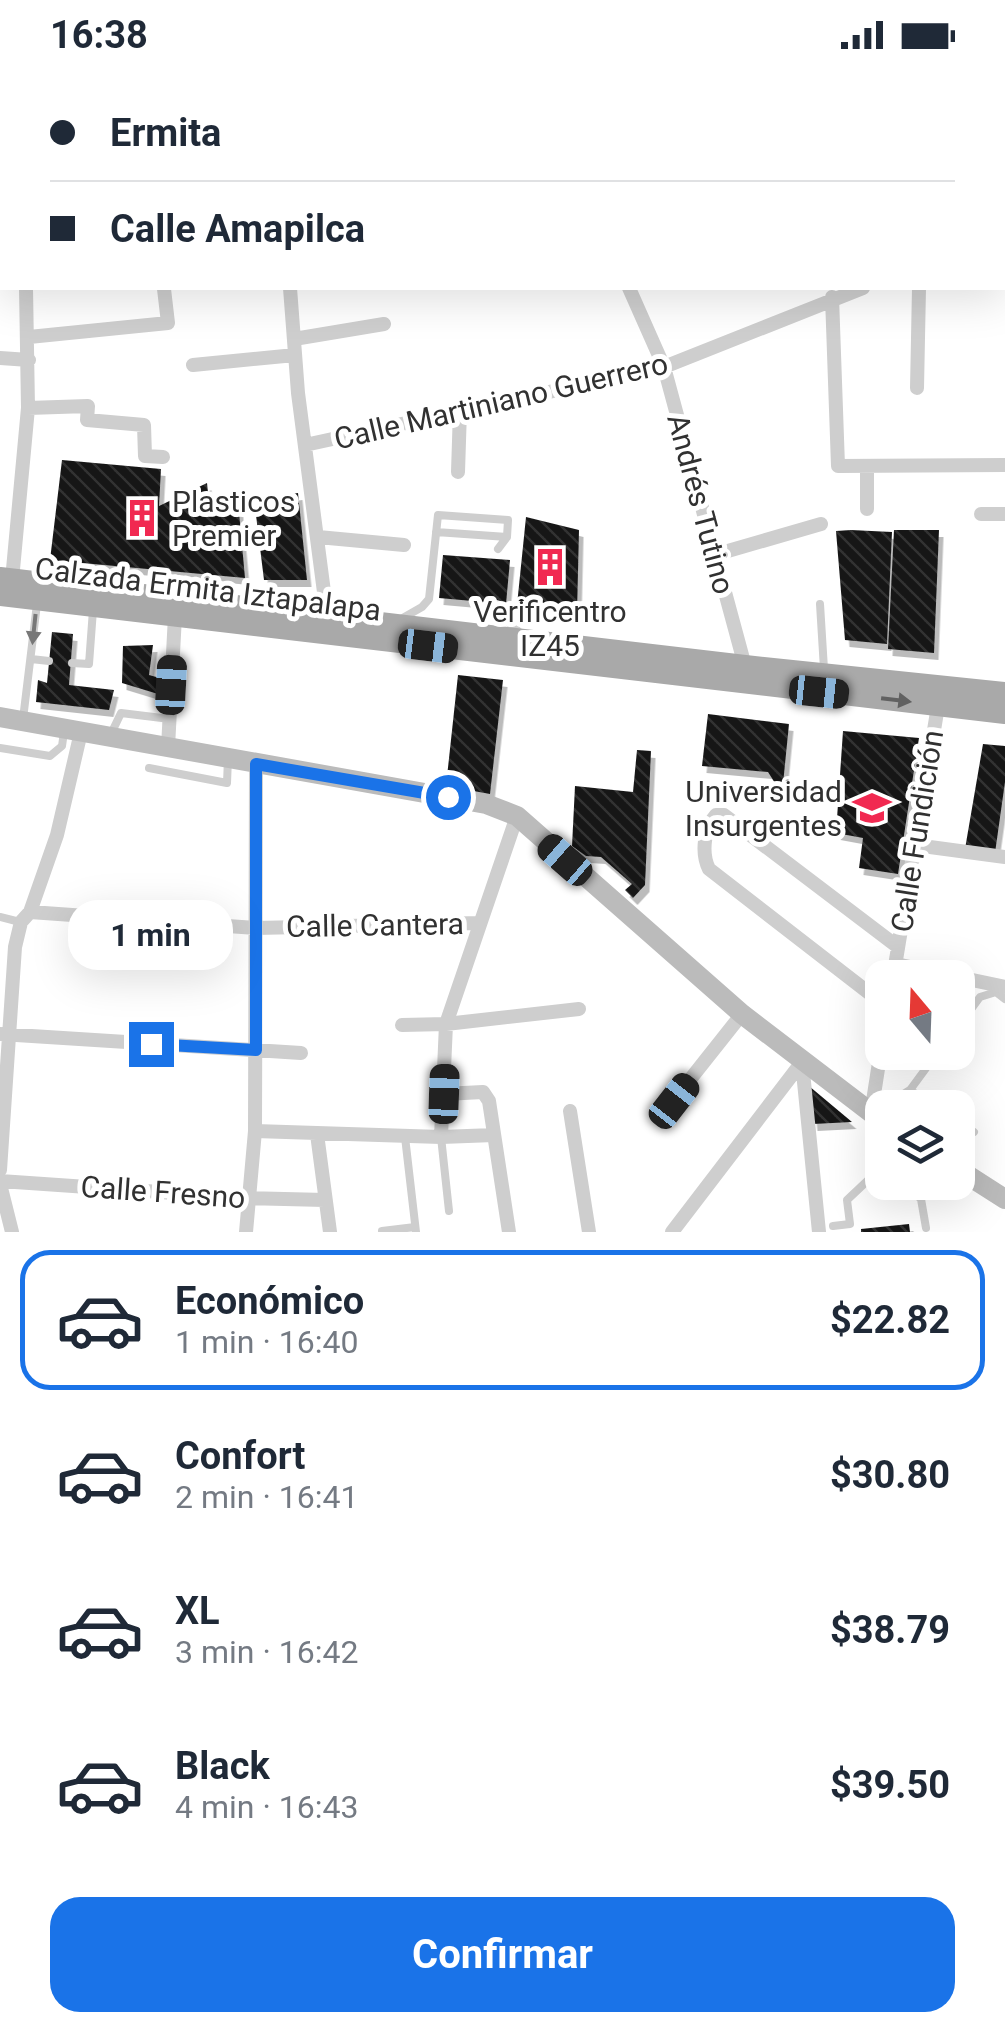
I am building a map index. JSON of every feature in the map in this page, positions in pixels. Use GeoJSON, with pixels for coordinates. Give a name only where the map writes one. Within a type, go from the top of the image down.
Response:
{"type":"FeatureCollection","features":[{"type":"Feature","properties":{"kind":"main road","name":"Calzada Ermita Iztapalapa"},"geometry":{"type":"LineString","coordinates":[[4,584],[37,599],[174,616],[939,695],[1005,693]]}},
{"type":"Feature","properties":{"kind":"main road","name":"Calzada Ermita Iztapalapa"},"geometry":{"type":"LineString","coordinates":[[4,584],[327,615],[824,674],[939,695],[1005,713]]}},
{"type":"Feature","properties":{"kind":"main road"},"geometry":{"type":"LineString","coordinates":[[0,717],[486,804],[517,816],[742,1014],[865,1109]]}},
{"type":"Feature","properties":{"kind":"main road"},"geometry":{"type":"LineString","coordinates":[[975,1180],[1005,1199]]}},
{"type":"Feature","properties":{"kind":"street"},"geometry":{"type":"LineString","coordinates":[[4,584],[28,408],[30,338],[26,290]]}},
{"type":"Feature","properties":{"kind":"street"},"geometry":{"type":"LineString","coordinates":[[30,338],[168,323],[164,290]]}},
{"type":"Feature","properties":{"kind":"street"},"geometry":{"type":"LineString","coordinates":[[290,290],[327,615]]}},
{"type":"Feature","properties":{"kind":"street","name":"Andrés Tutino"},"geometry":{"type":"LineString","coordinates":[[630,290],[664,367],[745,666]]}},
{"type":"Feature","properties":{"kind":"street","name":"Calle Martiniano Guerrero"},"geometry":{"type":"LineString","coordinates":[[305,445],[664,367],[856,290]]}},
{"type":"Feature","properties":{"kind":"street"},"geometry":{"type":"LineString","coordinates":[[917,388],[919,290]]}},
{"type":"Feature","properties":{"kind":"street"},"geometry":{"type":"LineString","coordinates":[[832,297],[838,466],[1005,464]]}},
{"type":"Feature","properties":{"kind":"street"},"geometry":{"type":"LineString","coordinates":[[294,339],[384,324]]}},
{"type":"Feature","properties":{"kind":"street"},"geometry":{"type":"LineString","coordinates":[[194,365],[295,356]]}},
{"type":"Feature","properties":{"kind":"street"},"geometry":{"type":"LineString","coordinates":[[0,358],[29,360]]}},
{"type":"Feature","properties":{"kind":"street"},"geometry":{"type":"LineString","coordinates":[[28,408],[88,406],[88,420],[144,425],[145,456],[163,458]]}},
{"type":"Feature","properties":{"kind":"street"},"geometry":{"type":"LineString","coordinates":[[458,472],[460,410]]}},
{"type":"Feature","properties":{"kind":"street"},"geometry":{"type":"LineString","coordinates":[[866,466],[867,509]]}},
{"type":"Feature","properties":{"kind":"street"},"geometry":{"type":"LineString","coordinates":[[981,514],[1005,514]]}},
{"type":"Feature","properties":{"kind":"street"},"geometry":{"type":"LineString","coordinates":[[714,554],[822,524]]}},
{"type":"Feature","properties":{"kind":"street"},"geometry":{"type":"LineString","coordinates":[[318,538],[404,545]]}},
{"type":"Feature","properties":{"kind":"street"},"geometry":{"type":"LineString","coordinates":[[168,747],[174,616]]}},
{"type":"Feature","properties":{"kind":"street","name":"Calle Fundición"},"geometry":{"type":"LineString","coordinates":[[896,960],[939,695]]}},
{"type":"Feature","properties":{"kind":"street"},"geometry":{"type":"LineString","coordinates":[[0,1170],[6,1035],[15,946],[57,835],[73,730]]}},
{"type":"Feature","properties":{"kind":"street"},"geometry":{"type":"LineString","coordinates":[[246,1232],[255,1131],[256,764]]}},
{"type":"Feature","properties":{"kind":"street"},"geometry":{"type":"LineString","coordinates":[[865,990],[709,868],[704,845],[711,819],[724,815],[898,947]]}},
{"type":"Feature","properties":{"kind":"street"},"geometry":{"type":"LineString","coordinates":[[441,1137],[446,1024],[517,816]]}},
{"type":"Feature","properties":{"kind":"street"},"geometry":{"type":"LineString","coordinates":[[915,845],[1005,858]]}},
{"type":"Feature","properties":{"kind":"street","name":"Calle Cantera"},"geometry":{"type":"LineString","coordinates":[[26,917],[256,928],[480,923]]}},
{"type":"Feature","properties":{"kind":"street"},"geometry":{"type":"LineString","coordinates":[[975,983],[1005,987]]}},
{"type":"Feature","properties":{"kind":"street"},"geometry":{"type":"LineString","coordinates":[[402,1026],[579,1009]]}},
{"type":"Feature","properties":{"kind":"street"},"geometry":{"type":"LineString","coordinates":[[674,1101],[742,1014]]}},
{"type":"Feature","properties":{"kind":"street"},"geometry":{"type":"LineString","coordinates":[[6,1035],[301,1053]]}},
{"type":"Feature","properties":{"kind":"street"},"geometry":{"type":"LineString","coordinates":[[802,1062],[826,1229]]}},
{"type":"Feature","properties":{"kind":"street"},"geometry":{"type":"LineString","coordinates":[[672,1232],[802,1062]]}},
{"type":"Feature","properties":{"kind":"street"},"geometry":{"type":"LineString","coordinates":[[444,1094],[483,1092],[489,1102],[510,1232]]}},
{"type":"Feature","properties":{"kind":"street"},"geometry":{"type":"LineString","coordinates":[[570,1111],[589,1232]]}},
{"type":"Feature","properties":{"kind":"street"},"geometry":{"type":"LineString","coordinates":[[255,1131],[494,1135]]}},
{"type":"Feature","properties":{"kind":"street"},"geometry":{"type":"LineString","coordinates":[[317,1134],[330,1232]]}},
{"type":"Feature","properties":{"kind":"street"},"geometry":{"type":"LineString","coordinates":[[0,1183],[12,1232]]}},
{"type":"Feature","properties":{"kind":"street","name":"Calle Fresno"},"geometry":{"type":"LineString","coordinates":[[0,1183],[326,1200]]}},
{"type":"Feature","properties":{"kind":"lane"},"geometry":{"type":"LineString","coordinates":[[394,623],[429,599],[438,515],[508,520],[506,537],[498,549]]}},
{"type":"Feature","properties":{"kind":"lane"},"geometry":{"type":"LineString","coordinates":[[436,532],[506,537]]}},
{"type":"Feature","properties":{"kind":"lane"},"geometry":{"type":"LineString","coordinates":[[23,721],[37,599]]}},
{"type":"Feature","properties":{"kind":"lane"},"geometry":{"type":"LineString","coordinates":[[497,604],[501,615],[526,638]]}},
{"type":"Feature","properties":{"kind":"lane"},"geometry":{"type":"LineString","coordinates":[[820,604],[824,674]]}},
{"type":"Feature","properties":{"kind":"lane"},"geometry":{"type":"LineString","coordinates":[[72,663],[88,664],[94,606]]}},
{"type":"Feature","properties":{"kind":"lane"},"geometry":{"type":"LineString","coordinates":[[31,660],[49,661]]}},
{"type":"Feature","properties":{"kind":"lane"},"geometry":{"type":"LineString","coordinates":[[110,736],[121,713],[170,719]]}},
{"type":"Feature","properties":{"kind":"lane"},"geometry":{"type":"LineString","coordinates":[[0,748],[50,756],[73,730]]}},
{"type":"Feature","properties":{"kind":"lane"},"geometry":{"type":"LineString","coordinates":[[149,768],[226,782],[228,758]]}},
{"type":"Feature","properties":{"kind":"lane"},"geometry":{"type":"LineString","coordinates":[[0,917],[26,917]]}},
{"type":"Feature","properties":{"kind":"lane"},"geometry":{"type":"LineString","coordinates":[[975,1004],[980,997],[996,992],[1005,1000]]}},
{"type":"Feature","properties":{"kind":"lane"},"geometry":{"type":"LineString","coordinates":[[910,1090],[925,1070]]}},
{"type":"Feature","properties":{"kind":"lane"},"geometry":{"type":"LineString","coordinates":[[382,1232],[416,1229],[405,1136]]}},
{"type":"Feature","properties":{"kind":"lane"},"geometry":{"type":"LineString","coordinates":[[441,1137],[449,1211]]}},
{"type":"Feature","properties":{"kind":"lane"},"geometry":{"type":"LineString","coordinates":[[826,1229],[850,1224],[847,1200],[865,1184]]}},
{"type":"Feature","properties":{"kind":"lane"},"geometry":{"type":"LineString","coordinates":[[921,1200],[926,1228]]}},
{"type":"Feature","properties":{"kind":"building"},"geometry":{"type":"Polygon","coordinates":[[[62,460],[161,469],[159,506],[207,483],[209,502],[238,501],[245,578],[50,560],[62,460]]]}},
{"type":"Feature","properties":{"kind":"building"},"geometry":{"type":"Polygon","coordinates":[[[298,493],[307,580],[264,580],[254,499],[298,493]]]}},
{"type":"Feature","properties":{"kind":"building","name":"Verificentro IZ45"},"geometry":{"type":"Polygon","coordinates":[[[526,517],[579,530],[577,613],[517,605],[526,517]]]}},
{"type":"Feature","properties":{"kind":"building"},"geometry":{"type":"Polygon","coordinates":[[[894,530],[939,530],[934,653],[888,649],[894,530]]]}},
{"type":"Feature","properties":{"kind":"building"},"geometry":{"type":"Polygon","coordinates":[[[836,531],[892,532],[887,644],[845,640],[836,531]]]}},
{"type":"Feature","properties":{"kind":"building"},"geometry":{"type":"Polygon","coordinates":[[[443,555],[510,560],[506,604],[439,598],[443,555]]]}},
{"type":"Feature","properties":{"kind":"building"},"geometry":{"type":"Polygon","coordinates":[[[52,632],[73,634],[69,685],[114,690],[109,710],[36,702],[38,680],[47,683],[52,632]]]}},
{"type":"Feature","properties":{"kind":"building"},"geometry":{"type":"Polygon","coordinates":[[[153,645],[149,675],[160,678],[158,694],[122,683],[123,646],[153,645]]]}},
{"type":"Feature","properties":{"kind":"building"},"geometry":{"type":"Polygon","coordinates":[[[458,675],[503,680],[490,794],[446,786],[458,675]]]}},
{"type":"Feature","properties":{"kind":"building"},"geometry":{"type":"Polygon","coordinates":[[[708,714],[789,724],[782,794],[768,772],[702,766],[708,714]]]}},
{"type":"Feature","properties":{"kind":"building","name":"Universidad Insurgentes"},"geometry":{"type":"Polygon","coordinates":[[[843,731],[919,738],[898,874],[859,868],[863,838],[836,833],[843,731]]]}},
{"type":"Feature","properties":{"kind":"building"},"geometry":{"type":"Polygon","coordinates":[[[983,744],[1005,746],[1005,782],[995,853],[965,849],[983,744]]]}},
{"type":"Feature","properties":{"kind":"building"},"geometry":{"type":"Polygon","coordinates":[[[637,750],[651,751],[645,885],[633,898],[625,890],[632,884],[601,857],[586,856],[572,846],[575,786],[633,792],[637,750]]]}},
{"type":"Feature","properties":{"kind":"building"},"geometry":{"type":"Polygon","coordinates":[[[809,1086],[852,1122],[813,1124],[809,1086]]]}},
{"type":"Feature","properties":{"kind":"building"},"geometry":{"type":"Polygon","coordinates":[[[909,1224],[910,1232],[861,1232],[861,1229],[909,1224]]]}},
{"type":"Feature","properties":{"kind":"place","name":"Plasticos Premier"},"geometry":{"type":"Point","coordinates":[142,518]}},
{"type":"Feature","properties":{"kind":"place","name":"Verificentro IZ45"},"geometry":{"type":"Point","coordinates":[550,567]}},
{"type":"Feature","properties":{"kind":"place","name":"Universidad Insurgentes"},"geometry":{"type":"Point","coordinates":[872,808]}},
{"type":"Feature","properties":{"kind":"route"},"geometry":{"type":"LineString","coordinates":[[151,1044],[256,1050],[256,764],[448,797]]}}]}
